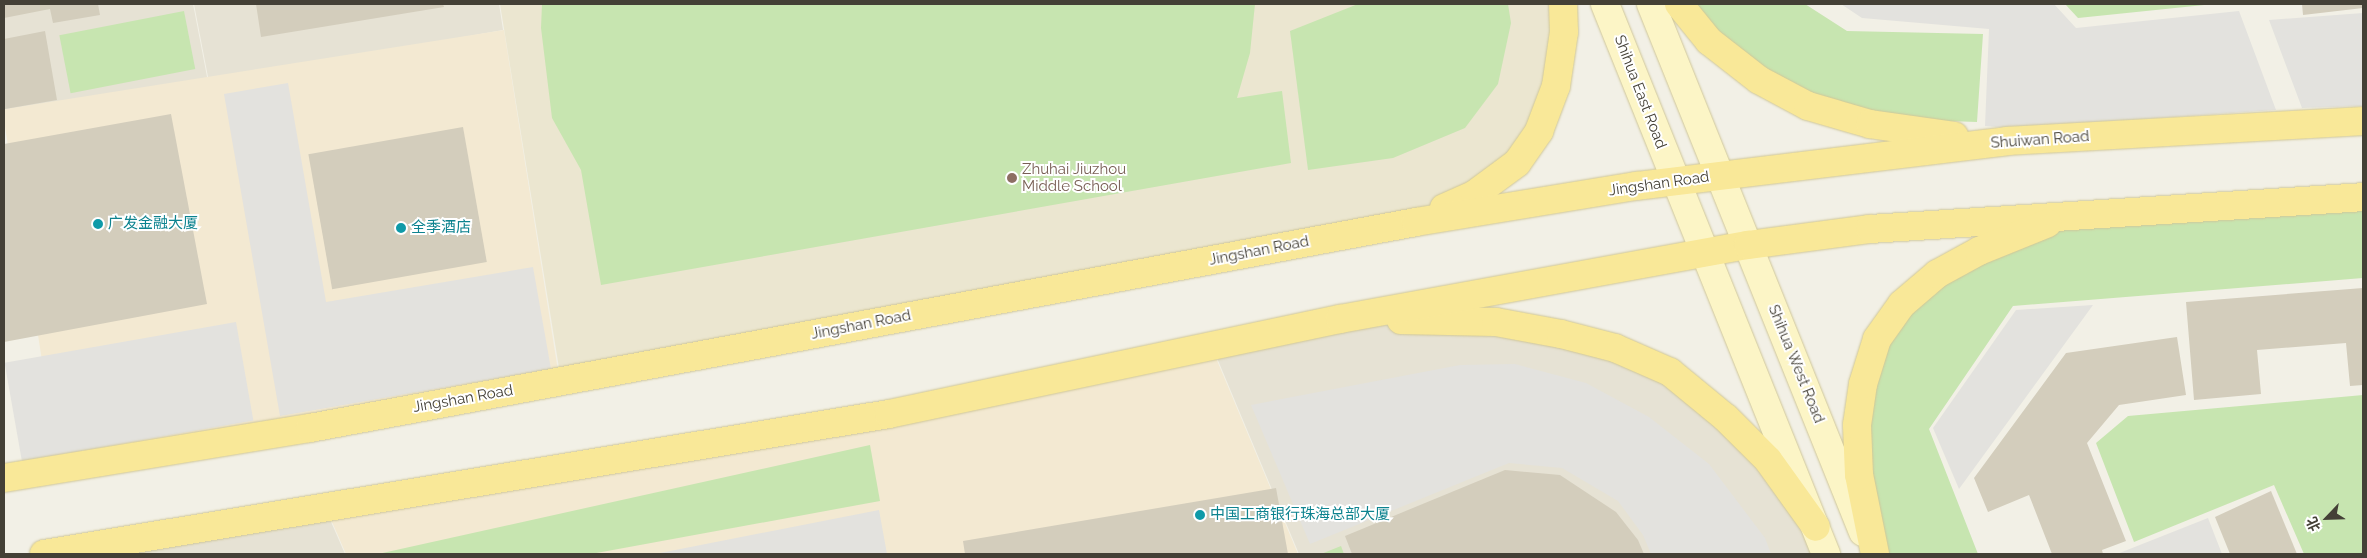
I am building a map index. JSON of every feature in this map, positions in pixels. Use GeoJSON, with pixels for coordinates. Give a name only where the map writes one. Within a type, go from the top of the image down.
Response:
{"type":"FeatureCollection","features":[{"type":"Feature","properties":{"kind":"main road"},"geometry":{"type":"LineString","coordinates":[[1416,222],[1475,194],[1517,163],[1539,131],[1556,86],[1564,32],[1563,4]]}},
{"type":"Feature","properties":{"kind":"main road","name":"Shihua East Road"},"geometry":{"type":"LineString","coordinates":[[1605,4],[1674,181]]}},
{"type":"Feature","properties":{"kind":"main road"},"geometry":{"type":"LineString","coordinates":[[1651,4],[1719,175]]}},
{"type":"Feature","properties":{"kind":"main road"},"geometry":{"type":"LineString","coordinates":[[1679,4],[1709,41],[1759,80],[1808,106],[1870,124],[1909,131],[2007,141]]}},
{"type":"Feature","properties":{"kind":"main road","name":"Shuiwan Road"},"geometry":{"type":"LineString","coordinates":[[1719,175],[2007,141],[2363,121]]}},
{"type":"Feature","properties":{"kind":"main road","name":"Jingshan Road"},"geometry":{"type":"LineString","coordinates":[[4,478],[310,428],[1416,222],[1719,175]]}},
{"type":"Feature","properties":{"kind":"main road","name":"Shihua West Road"},"geometry":{"type":"LineString","coordinates":[[1719,175],[1873,554]]}},
{"type":"Feature","properties":{"kind":"main road"},"geometry":{"type":"LineString","coordinates":[[1674,181],[1826,554]]}},
{"type":"Feature","properties":{"kind":"main road"},"geometry":{"type":"LineString","coordinates":[[44,554],[889,414],[1340,319],[1748,245],[1870,229],[2069,214],[2363,197]]}},
{"type":"Feature","properties":{"kind":"main road"},"geometry":{"type":"LineString","coordinates":[[1873,554],[1859,475],[1857,425],[1863,384],[1876,339],[1902,304],[1937,274],[1979,252],[2069,214]]}},
{"type":"Feature","properties":{"kind":"main road"},"geometry":{"type":"LineString","coordinates":[[1340,319],[1496,322],[1561,334],[1623,351],[1670,372],[1726,418],[1768,460],[1816,527]]}},
{"type":"Feature","properties":{"kind":"shaded area"},"geometry":{"type":"Polygon","coordinates":[[[4,4],[193,4],[208,82],[4,119],[4,4]]]}},
{"type":"Feature","properties":{"kind":"shaded area"},"geometry":{"type":"Polygon","coordinates":[[[194,4],[499,4],[503,30],[209,82],[194,4]]]}},
{"type":"Feature","properties":{"kind":"shaded area","name":"Zhuhai Jiuzhou Middle School"},"geometry":{"type":"Polygon","coordinates":[[[500,4],[1563,4],[1539,131],[1416,221],[561,380],[500,4]]]}},
{"type":"Feature","properties":{"kind":"shaded area"},"geometry":{"type":"Polygon","coordinates":[[[1841,4],[2054,4],[2076,28],[2239,11],[2276,110],[2009,128],[1985,126],[1989,29],[1862,18],[1841,4]]]}},
{"type":"Feature","properties":{"kind":"shaded area"},"geometry":{"type":"Polygon","coordinates":[[[2363,13],[2363,106],[2302,108],[2269,20],[2363,13]]]}},
{"type":"Feature","properties":{"kind":"shaded area"},"geometry":{"type":"Polygon","coordinates":[[[504,30],[560,382],[58,461],[4,120],[4,109],[504,30]]]}},
{"type":"Feature","properties":{"kind":"shaded area"},"geometry":{"type":"Polygon","coordinates":[[[288,83],[326,302],[533,267],[551,369],[280,416],[224,94],[288,83]]]}},
{"type":"Feature","properties":{"kind":"shaded area"},"geometry":{"type":"Polygon","coordinates":[[[2093,305],[1959,489],[1933,428],[2016,310],[2093,305]]]}},
{"type":"Feature","properties":{"kind":"shaded area"},"geometry":{"type":"Polygon","coordinates":[[[1339,319],[1561,334],[1694,390],[1826,554],[1299,554],[1212,346],[1339,319]]]}},
{"type":"Feature","properties":{"kind":"shaded area"},"geometry":{"type":"Polygon","coordinates":[[[236,322],[253,420],[22,461],[5,363],[236,322]]]}},
{"type":"Feature","properties":{"kind":"shaded area"},"geometry":{"type":"Polygon","coordinates":[[[1211,346],[1298,554],[346,554],[326,508],[1211,346]]]}},
{"type":"Feature","properties":{"kind":"shaded area"},"geometry":{"type":"Polygon","coordinates":[[[1515,364],[1586,383],[1649,417],[1709,464],[1765,538],[1771,554],[1651,554],[1643,535],[1618,501],[1562,468],[1509,463],[1310,544],[1251,405],[1460,365],[1515,364]]]}},
{"type":"Feature","properties":{"kind":"shaded area"},"geometry":{"type":"Polygon","coordinates":[[[325,508],[345,554],[48,554],[325,508]]]}},
{"type":"Feature","properties":{"kind":"shaded area"},"geometry":{"type":"Polygon","coordinates":[[[879,510],[887,554],[655,554],[879,510]]]}},
{"type":"Feature","properties":{"kind":"shaded area"},"geometry":{"type":"Polygon","coordinates":[[[2208,518],[2222,554],[2117,554],[2208,518]]]}},
{"type":"Feature","properties":{"kind":"green space"},"geometry":{"type":"Polygon","coordinates":[[[542,4],[1255,4],[1250,53],[1237,98],[1282,91],[1291,163],[601,285],[581,170],[552,118],[541,28],[542,4]]]}},
{"type":"Feature","properties":{"kind":"green space"},"geometry":{"type":"Polygon","coordinates":[[[1358,4],[1508,4],[1511,23],[1498,84],[1465,128],[1393,158],[1308,170],[1290,31],[1358,4]]]}},
{"type":"Feature","properties":{"kind":"green space"},"geometry":{"type":"Polygon","coordinates":[[[1691,4],[1805,4],[1847,31],[1983,34],[1977,122],[1919,120],[1813,100],[1764,69],[1715,31],[1691,4]]]}},
{"type":"Feature","properties":{"kind":"green space"},"geometry":{"type":"Polygon","coordinates":[[[2065,4],[2214,4],[2078,18],[2065,4]]]}},
{"type":"Feature","properties":{"kind":"green space"},"geometry":{"type":"Polygon","coordinates":[[[184,11],[195,69],[71,93],[59,35],[184,11]]]}},
{"type":"Feature","properties":{"kind":"green space"},"geometry":{"type":"Polygon","coordinates":[[[2363,203],[2363,278],[2013,306],[1929,429],[1978,554],[1882,554],[1864,423],[1883,344],[1939,281],[2068,219],[2363,203]]]}},
{"type":"Feature","properties":{"kind":"green space"},"geometry":{"type":"Polygon","coordinates":[[[2363,395],[2363,554],[2304,554],[2274,485],[2134,542],[2096,443],[2128,416],[2363,395]]]}},
{"type":"Feature","properties":{"kind":"green space"},"geometry":{"type":"Polygon","coordinates":[[[870,445],[880,501],[591,554],[378,554],[870,445]]]}},
{"type":"Feature","properties":{"kind":"green space"},"geometry":{"type":"Polygon","coordinates":[[[1341,546],[1344,554],[1321,554],[1341,546]]]}},
{"type":"Feature","properties":{"kind":"building"},"geometry":{"type":"Polygon","coordinates":[[[4,4],[98,4],[100,15],[53,23],[50,9],[4,18],[4,4]]]}},
{"type":"Feature","properties":{"kind":"building"},"geometry":{"type":"Polygon","coordinates":[[[256,4],[443,4],[444,7],[261,37],[256,4]]]}},
{"type":"Feature","properties":{"kind":"building"},"geometry":{"type":"Polygon","coordinates":[[[2302,4],[2363,4],[2363,8],[2303,15],[2302,4]]]}},
{"type":"Feature","properties":{"kind":"building"},"geometry":{"type":"Polygon","coordinates":[[[45,31],[57,100],[5,109],[4,39],[45,31]]]}},
{"type":"Feature","properties":{"kind":"building","name":"广发金融大厦"},"geometry":{"type":"Polygon","coordinates":[[[171,114],[207,304],[4,342],[4,144],[171,114]]]}},
{"type":"Feature","properties":{"kind":"building","name":"全季酒店"},"geometry":{"type":"Polygon","coordinates":[[[463,127],[487,262],[332,289],[308,154],[463,127]]]}},
{"type":"Feature","properties":{"kind":"building"},"geometry":{"type":"Polygon","coordinates":[[[2363,288],[2363,385],[2350,386],[2346,343],[2257,350],[2261,394],[2194,400],[2186,302],[2363,288]]]}},
{"type":"Feature","properties":{"kind":"building"},"geometry":{"type":"Polygon","coordinates":[[[2177,337],[2186,395],[2119,405],[2087,443],[2126,541],[2102,550],[2103,554],[2052,554],[2029,495],[1988,512],[1974,478],[2066,353],[2177,337]]]}},
{"type":"Feature","properties":{"kind":"building"},"geometry":{"type":"Polygon","coordinates":[[[1505,470],[1560,475],[1616,512],[1638,540],[1644,554],[1352,554],[1345,536],[1505,470]]]}},
{"type":"Feature","properties":{"kind":"building","name":"中国工商银行珠海总部大厦"},"geometry":{"type":"Polygon","coordinates":[[[1276,488],[1288,554],[965,554],[963,541],[1276,488]]]}},
{"type":"Feature","properties":{"kind":"building"},"geometry":{"type":"Polygon","coordinates":[[[2271,491],[2297,554],[2230,554],[2215,517],[2271,491]]]}},
{"type":"Feature","properties":{"kind":"place","name":"Zhuhai Jiuzhou Middle School"},"geometry":{"type":"Point","coordinates":[1012,178]}},
{"type":"Feature","properties":{"kind":"place","name":"广发金融大厦"},"geometry":{"type":"Point","coordinates":[98,224]}},
{"type":"Feature","properties":{"kind":"place","name":"全季酒店"},"geometry":{"type":"Point","coordinates":[401,228]}},
{"type":"Feature","properties":{"kind":"place","name":"中国工商银行珠海总部大厦"},"geometry":{"type":"Point","coordinates":[1200,515]}}]}
